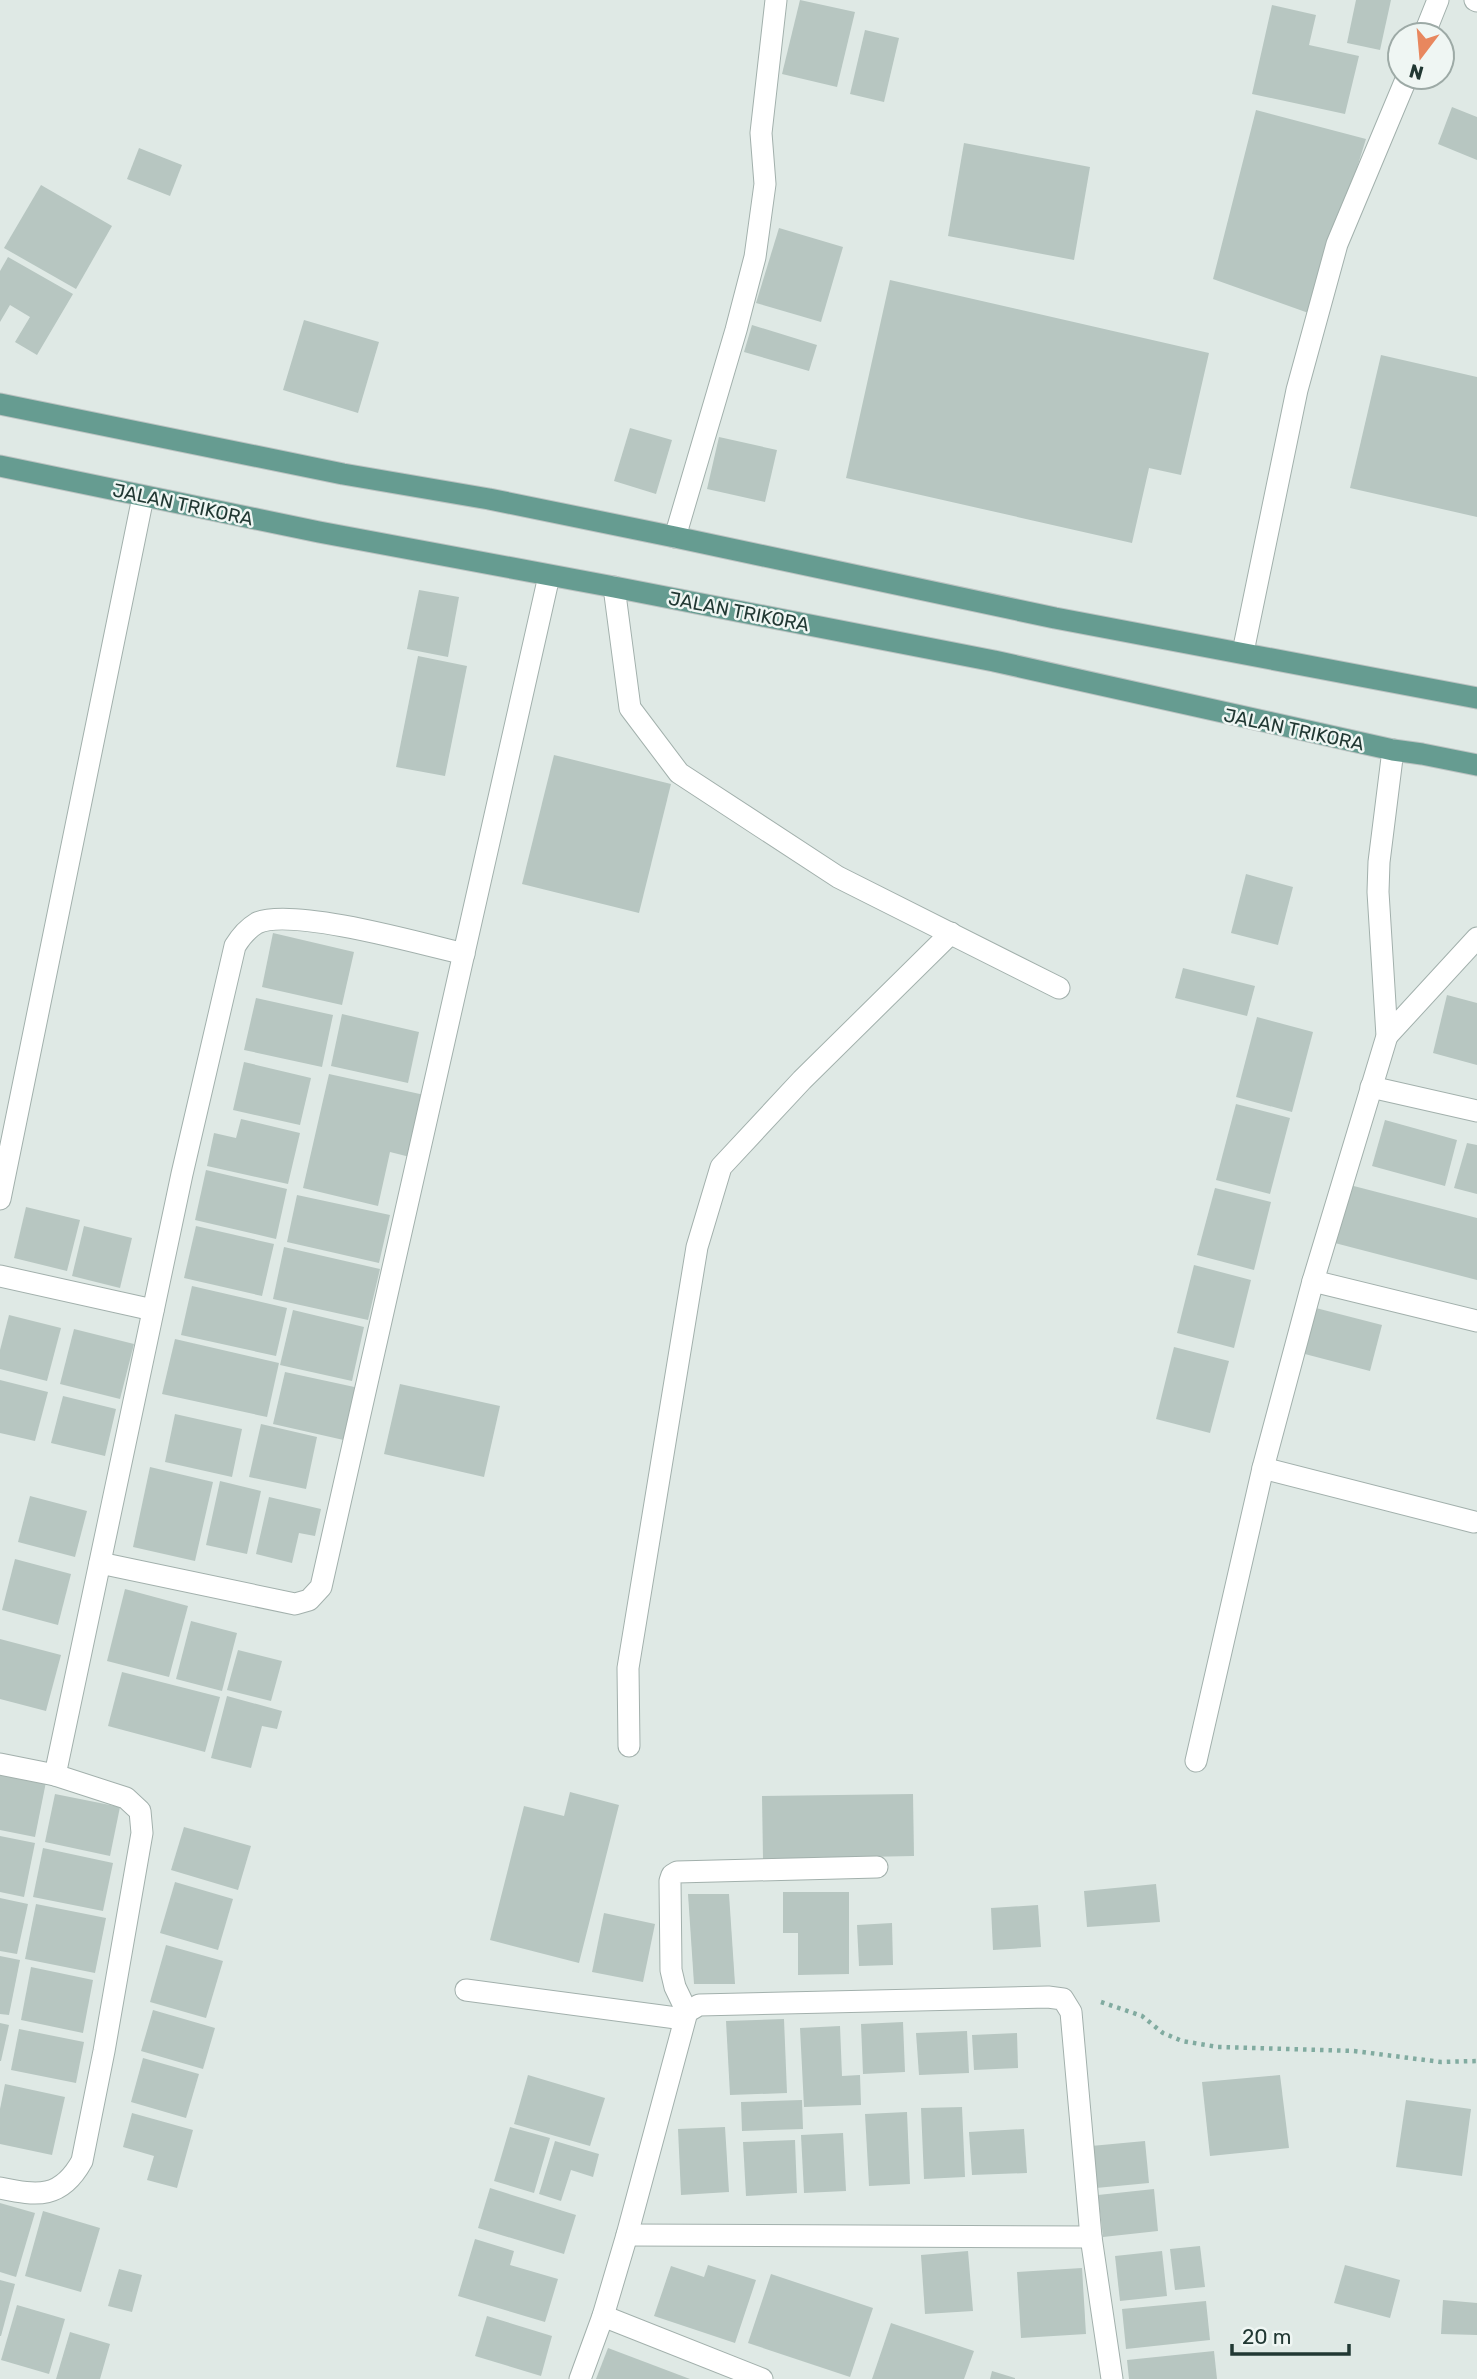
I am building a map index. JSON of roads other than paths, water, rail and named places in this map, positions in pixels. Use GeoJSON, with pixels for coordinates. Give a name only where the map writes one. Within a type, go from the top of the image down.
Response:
{"type":"FeatureCollection","features":[{"type":"Feature","properties":{"kind":"main road"},"geometry":{"type":"LineString","coordinates":[[0,404],[343,474],[489,499],[1055,618],[1477,698]]}},
{"type":"Feature","properties":{"kind":"main road","name":"JALAN TRIKORA"},"geometry":{"type":"LineString","coordinates":[[0,466],[143,497],[994,661],[1393,750],[1477,765]]}},
{"type":"Feature","properties":{"kind":"street"},"geometry":{"type":"LineString","coordinates":[[675,537],[755,257],[765,184],[761,133],[776,0]]}},
{"type":"Feature","properties":{"kind":"street"},"geometry":{"type":"LineString","coordinates":[[1430,21],[1438,0]]}},
{"type":"Feature","properties":{"kind":"street"},"geometry":{"type":"LineString","coordinates":[[1242,652],[1297,390],[1336,244],[1401,91]]}},
{"type":"Feature","properties":{"kind":"street"},"geometry":{"type":"LineString","coordinates":[[0,1199],[143,497]]}},
{"type":"Feature","properties":{"kind":"street"},"geometry":{"type":"LineString","coordinates":[[100,1563],[295,1604],[309,1600],[321,1587],[549,576]]}},
{"type":"Feature","properties":{"kind":"street"},"geometry":{"type":"LineString","coordinates":[[614,587],[630,708],[679,773],[838,877],[1059,988]]}},
{"type":"Feature","properties":{"kind":"street"},"geometry":{"type":"LineString","coordinates":[[1196,1761],[1263,1468],[1313,1281],[1387,1036],[1378,892],[1379,862],[1393,750]]}},
{"type":"Feature","properties":{"kind":"street"},"geometry":{"type":"LineString","coordinates":[[55,1775],[153,1310],[235,946],[243,933],[259,922],[282,918],[338,925],[464,954]]}},
{"type":"Feature","properties":{"kind":"street"},"geometry":{"type":"LineString","coordinates":[[629,1746],[628,1668],[696,1247],[721,1167],[802,1080],[951,933]]}},
{"type":"Feature","properties":{"kind":"street"},"geometry":{"type":"LineString","coordinates":[[1387,1036],[1477,938]]}},
{"type":"Feature","properties":{"kind":"street"},"geometry":{"type":"LineString","coordinates":[[1371,1087],[1477,1111]]}},
{"type":"Feature","properties":{"kind":"street"},"geometry":{"type":"LineString","coordinates":[[0,1276],[153,1310]]}},
{"type":"Feature","properties":{"kind":"street"},"geometry":{"type":"LineString","coordinates":[[1313,1281],[1477,1321]]}},
{"type":"Feature","properties":{"kind":"street"},"geometry":{"type":"LineString","coordinates":[[1263,1468],[1474,1522]]}},
{"type":"Feature","properties":{"kind":"street"},"geometry":{"type":"LineString","coordinates":[[0,1764],[55,1775],[126,1798],[140,1811],[142,1833],[82,2161],[66,2184],[52,2190],[27,2193],[0,2188]]}},
{"type":"Feature","properties":{"kind":"street"},"geometry":{"type":"LineString","coordinates":[[580,2379],[603,2316],[627,2235],[686,2015],[671,1970],[670,1881],[673,1875],[677,1872],[877,1867]]}},
{"type":"Feature","properties":{"kind":"street"},"geometry":{"type":"LineString","coordinates":[[467,1990],[686,2015],[699,2006],[1048,1997],[1063,1999],[1071,2012],[1091,2237],[1112,2379]]}},
{"type":"Feature","properties":{"kind":"street"},"geometry":{"type":"LineString","coordinates":[[627,2235],[1091,2237]]}},
{"type":"Feature","properties":{"kind":"street"},"geometry":{"type":"LineString","coordinates":[[603,2316],[762,2379]]}}]}
